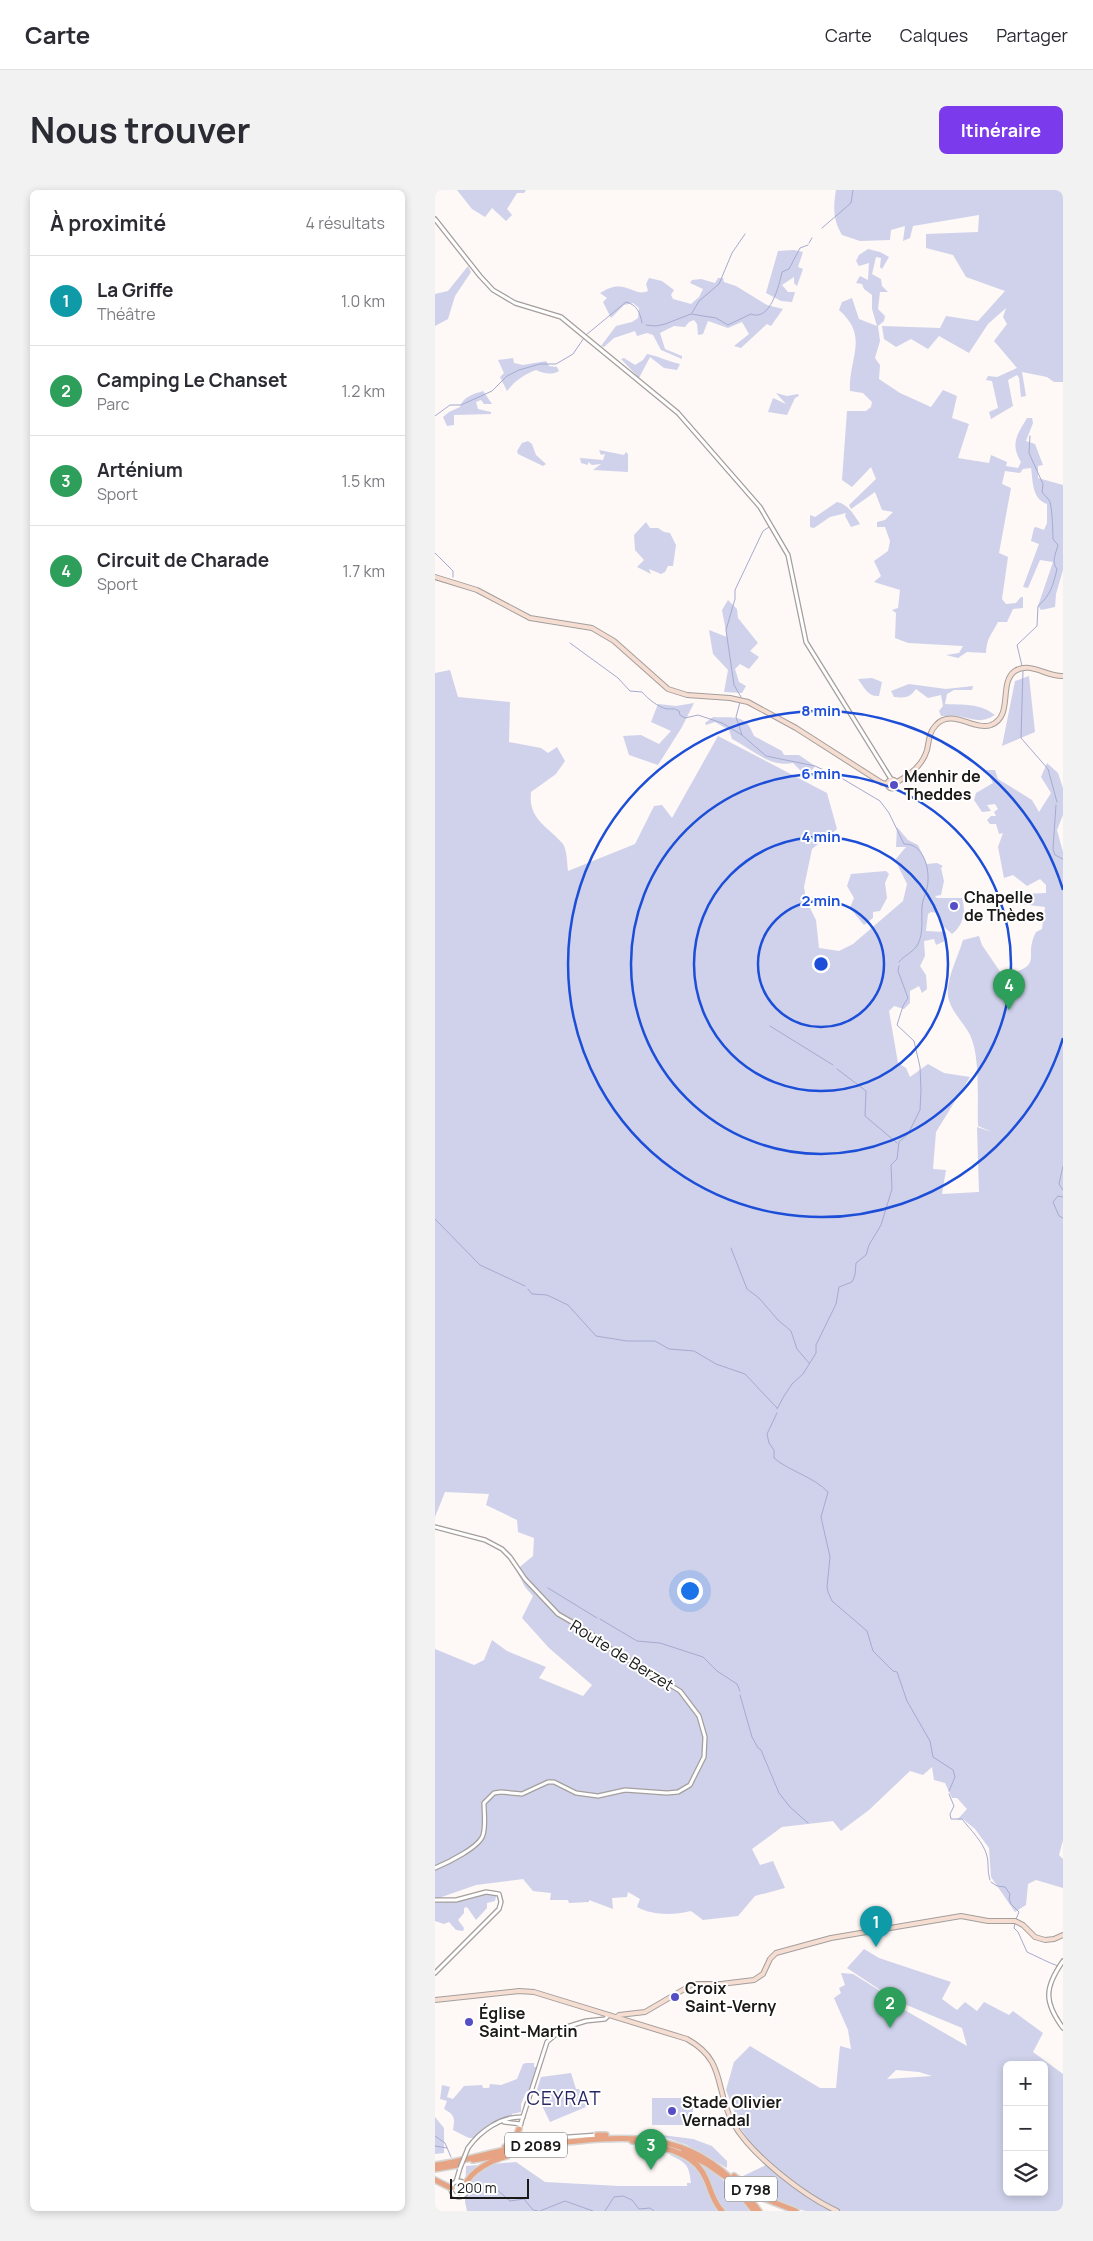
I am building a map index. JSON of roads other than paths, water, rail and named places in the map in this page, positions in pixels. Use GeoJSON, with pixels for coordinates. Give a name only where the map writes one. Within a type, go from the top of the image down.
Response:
{"type":"FeatureCollection","features":[{"type":"Feature","properties":{"kind":"highway"},"geometry":{"type":"LineString","coordinates":[[514,2142],[520,2127]]}},
{"type":"Feature","properties":{"kind":"highway"},"geometry":{"type":"LineString","coordinates":[[597,2135],[638,2136],[641,2138]]}},
{"type":"Feature","properties":{"kind":"highway","name":"D 2089"},"geometry":{"type":"LineString","coordinates":[[435,2167],[479,2155],[553,2143],[602,2138],[641,2138],[679,2146],[710,2161],[740,2186],[759,2211]]}},
{"type":"Feature","properties":{"kind":"highway"},"geometry":{"type":"LineString","coordinates":[[479,2155],[507,2147],[514,2142],[525,2140]]}},
{"type":"Feature","properties":{"kind":"highway","name":"D 2089"},"geometry":{"type":"LineString","coordinates":[[435,2167],[525,2150],[602,2142],[652,2143],[684,2152],[707,2164],[736,2187],[755,2211]]}},
{"type":"Feature","properties":{"kind":"highway","name":"D 798"},"geometry":{"type":"LineString","coordinates":[[652,2143],[654,2146],[680,2153],[697,2164],[706,2178],[713,2199],[721,2211]]}},
{"type":"Feature","properties":{"kind":"highway"},"geometry":{"type":"LineString","coordinates":[[463,2183],[490,2163],[525,2150]]}},
{"type":"Feature","properties":{"kind":"highway","name":"D 798"},"geometry":{"type":"LineString","coordinates":[[710,2161],[725,2169],[763,2198],[796,2211]]}},
{"type":"Feature","properties":{"kind":"highway"},"geometry":{"type":"LineString","coordinates":[[435,2180],[451,2188]]}},
{"type":"Feature","properties":{"kind":"main road"},"geometry":{"type":"LineString","coordinates":[[435,577],[477,590],[530,618],[592,628],[614,641],[668,689],[687,695],[730,698],[748,702],[796,728],[882,784],[888,784],[893,788],[897,782],[922,762],[932,731],[939,722],[953,719],[989,726],[997,721],[1003,712],[1007,683],[1017,670],[1027,668],[1063,676]]}},
{"type":"Feature","properties":{"kind":"main road"},"geometry":{"type":"LineString","coordinates":[[888,784],[891,779],[897,782]]}},
{"type":"Feature","properties":{"kind":"main road"},"geometry":{"type":"LineString","coordinates":[[617,2017],[619,2015],[645,2012],[693,1984],[721,1984],[754,1980],[763,1974],[769,1959],[776,1952],[805,1944],[955,1917],[988,1921],[1012,1920],[1018,1922],[1041,1939],[1051,1940],[1063,1935]]}},
{"type":"Feature","properties":{"kind":"main road"},"geometry":{"type":"LineString","coordinates":[[435,2000],[527,1991],[551,1996],[687,2039],[707,2054],[717,2071],[733,2122],[749,2147],[797,2187],[837,2211]]}},
{"type":"Feature","properties":{"kind":"street"},"geometry":{"type":"LineString","coordinates":[[435,219],[486,283],[501,296],[515,303],[561,317],[682,417],[764,513],[788,555],[806,642],[891,779]]}},
{"type":"Feature","properties":{"kind":"street","name":"Route de Berzet"},"geometry":{"type":"LineString","coordinates":[[435,1527],[495,1544],[510,1557],[525,1579],[566,1620],[589,1632],[617,1653],[680,1691],[694,1707],[702,1722],[706,1745],[704,1756],[690,1785],[678,1792],[625,1790],[598,1796],[576,1793],[554,1782],[548,1782],[522,1794],[494,1793],[487,1797],[484,1803],[484,1831],[481,1839],[450,1861],[435,1868]]}},
{"type":"Feature","properties":{"kind":"street"},"geometry":{"type":"LineString","coordinates":[[435,1900],[456,1900],[493,1891],[501,1897],[499,1909],[435,1973]]}},
{"type":"Feature","properties":{"kind":"street"},"geometry":{"type":"LineString","coordinates":[[1061,1965],[1050,1983],[1049,1999],[1050,2006],[1063,2028]]}},
{"type":"Feature","properties":{"kind":"street"},"geometry":{"type":"LineString","coordinates":[[597,2135],[525,2140],[520,2137],[520,2127],[547,2042],[560,2029],[587,2021],[605,2019],[609,2015]]}},
{"type":"Feature","properties":{"kind":"street"},"geometry":{"type":"LineString","coordinates":[[498,2123],[523,2117]]}},
{"type":"Feature","properties":{"kind":"street"},"geometry":{"type":"LineString","coordinates":[[460,2168],[467,2191],[461,2197],[453,2194],[451,2188],[456,2182],[460,2168],[468,2148],[486,2129],[498,2123],[506,2121],[520,2127]]}},
{"type":"Feature","properties":{"kind":"street"},"geometry":{"type":"LineString","coordinates":[[456,2182],[463,2183]]}},
{"type":"Feature","properties":{"kind":"waterway"},"geometry":{"type":"LineString","coordinates":[[822,228],[851,203],[853,190]]}},
{"type":"Feature","properties":{"kind":"waterway"},"geometry":{"type":"LineString","coordinates":[[692,313],[699,301],[719,284],[732,253],[745,234]]}},
{"type":"Feature","properties":{"kind":"waterway"},"geometry":{"type":"LineString","coordinates":[[809,243],[812,238]]}},
{"type":"Feature","properties":{"kind":"waterway"},"geometry":{"type":"LineString","coordinates":[[646,325],[656,326],[665,324],[691,314],[716,318],[728,325],[751,314],[758,315],[763,313],[773,301],[782,272],[789,269],[800,248],[808,245]]}},
{"type":"Feature","properties":{"kind":"waterway"},"geometry":{"type":"LineString","coordinates":[[586,335],[626,302],[633,305],[637,310],[642,323]]}},
{"type":"Feature","properties":{"kind":"waterway"},"geometry":{"type":"LineString","coordinates":[[435,416],[450,405],[461,405],[492,391],[507,376],[519,370],[540,364],[556,364],[573,354],[584,338]]}},
{"type":"Feature","properties":{"kind":"waterway"},"geometry":{"type":"LineString","coordinates":[[1022,666],[1017,645],[1037,626],[1038,606],[1049,594],[1056,575],[1057,569],[1054,560],[1058,545],[1053,539],[1050,502],[1042,492],[1043,484],[1029,453],[1030,436]]}},
{"type":"Feature","properties":{"kind":"waterway"},"geometry":{"type":"LineString","coordinates":[[741,697],[734,685],[726,630],[735,599],[735,590],[763,531],[769,527]]}},
{"type":"Feature","properties":{"kind":"waterway"},"geometry":{"type":"LineString","coordinates":[[435,553],[453,571],[453,577]]}},
{"type":"Feature","properties":{"kind":"waterway"},"geometry":{"type":"LineString","coordinates":[[570,643],[618,678],[630,691],[642,692],[660,706],[677,710],[685,718],[698,715],[722,723],[742,735],[766,756],[815,766],[839,777]]}},
{"type":"Feature","properties":{"kind":"waterway"},"geometry":{"type":"LineString","coordinates":[[1023,670],[1021,738],[1048,769],[1057,802]]}},
{"type":"Feature","properties":{"kind":"waterway"},"geometry":{"type":"LineString","coordinates":[[740,702],[736,717],[742,735]]}},
{"type":"Feature","properties":{"kind":"waterway"},"geometry":{"type":"LineString","coordinates":[[843,779],[880,801],[889,813],[904,844],[917,848],[927,866],[928,881],[922,904],[920,939],[913,950],[899,962]]}},
{"type":"Feature","properties":{"kind":"waterway"},"geometry":{"type":"LineString","coordinates":[[1056,805],[1053,849],[1055,855],[1063,859]]}},
{"type":"Feature","properties":{"kind":"waterway"},"geometry":{"type":"LineString","coordinates":[[777,1409],[792,1384],[803,1374],[816,1353],[816,1345],[836,1304],[839,1287],[852,1282],[856,1263],[866,1255],[869,1245],[881,1225],[892,1189],[891,1165],[897,1159],[899,1142],[908,1134],[920,1110],[920,1067],[914,1041],[897,1025],[903,1006],[908,998],[898,971],[899,966]]}},
{"type":"Feature","properties":{"kind":"waterway"},"geometry":{"type":"LineString","coordinates":[[770,1026],[833,1065]]}},
{"type":"Feature","properties":{"kind":"waterway"},"geometry":{"type":"LineString","coordinates":[[837,1069],[866,1091],[865,1116],[897,1143]]}},
{"type":"Feature","properties":{"kind":"waterway"},"geometry":{"type":"LineString","coordinates":[[1063,1166],[1059,1184],[1063,1190]]}},
{"type":"Feature","properties":{"kind":"waterway"},"geometry":{"type":"LineString","coordinates":[[1063,1197],[1058,1196],[1053,1202],[1059,1216],[1063,1218]]}},
{"type":"Feature","properties":{"kind":"waterway"},"geometry":{"type":"LineString","coordinates":[[435,1219],[480,1265],[525,1286]]}},
{"type":"Feature","properties":{"kind":"waterway"},"geometry":{"type":"LineString","coordinates":[[731,1248],[747,1289],[759,1298],[778,1320],[791,1331],[797,1349],[809,1363]]}},
{"type":"Feature","properties":{"kind":"waterway"},"geometry":{"type":"LineString","coordinates":[[528,1289],[532,1294],[547,1295],[568,1305],[596,1336],[627,1341],[655,1341],[669,1349],[694,1351],[716,1364],[745,1374],[777,1408]]}},
{"type":"Feature","properties":{"kind":"waterway"},"geometry":{"type":"LineString","coordinates":[[777,1413],[767,1434],[769,1443],[774,1450],[774,1458],[816,1482],[828,1492],[821,1517],[830,1557],[827,1587],[832,1601],[867,1631],[873,1651],[893,1671],[897,1672],[907,1701],[930,1741],[933,1757],[953,1770],[955,1777],[949,1791]]}},
{"type":"Feature","properties":{"kind":"waterway"},"geometry":{"type":"LineString","coordinates":[[548,1588],[597,1618]]}},
{"type":"Feature","properties":{"kind":"waterway"},"geometry":{"type":"LineString","coordinates":[[600,1619],[637,1641],[660,1643],[703,1657],[717,1671],[737,1684],[740,1691]]}},
{"type":"Feature","properties":{"kind":"waterway"},"geometry":{"type":"LineString","coordinates":[[740,1695],[752,1737],[761,1750],[779,1793],[790,1807],[808,1823]]}},
{"type":"Feature","properties":{"kind":"waterway"},"geometry":{"type":"LineString","coordinates":[[949,1794],[954,1806],[950,1814],[951,1819],[962,1819],[980,1841],[987,1856],[990,1880]]}},
{"type":"Feature","properties":{"kind":"waterway"},"geometry":{"type":"LineString","coordinates":[[991,1882],[997,1886],[1005,1887],[1010,1894],[1011,1904],[1019,1912],[1016,1919]]}},
{"type":"Feature","properties":{"kind":"waterway"},"geometry":{"type":"LineString","coordinates":[[1015,1923],[1014,1928],[1018,1932],[1027,1952],[1058,1966]]}},
{"type":"Feature","properties":{"kind":"waterway"},"geometry":{"type":"LineString","coordinates":[[435,2136],[445,2143],[451,2157]]}},
{"type":"Feature","properties":{"kind":"waterway"},"geometry":{"type":"LineString","coordinates":[[435,2146],[447,2148]]}},
{"type":"Feature","properties":{"kind":"waterway"},"geometry":{"type":"LineString","coordinates":[[494,2187],[510,2201],[524,2199],[533,2210],[538,2211]]}},
{"type":"Feature","properties":{"kind":"waterway"},"geometry":{"type":"LineString","coordinates":[[605,2211],[614,2197],[623,2196],[632,2200],[639,2209],[650,2208],[654,2211]]}},
{"type":"Feature","properties":{"kind":"waterway"},"geometry":{"type":"LineString","coordinates":[[540,2211],[565,2201],[593,2211]]}},
{"type":"Feature","properties":{"kind":"place","name":"Menhir de Theddes"},"geometry":{"type":"Point","coordinates":[894,785]}},
{"type":"Feature","properties":{"kind":"place","name":"Chapelle de Thèdes"},"geometry":{"type":"Point","coordinates":[954,906]}},
{"type":"Feature","properties":{"kind":"place","name":"Circuit de Charade"},"geometry":{"type":"Point","coordinates":[1009,1010]}},
{"type":"Feature","properties":{"kind":"place","name":"La Griffe"},"geometry":{"type":"Point","coordinates":[876,1947]}},
{"type":"Feature","properties":{"kind":"place","name":"Croix Saint-Verny"},"geometry":{"type":"Point","coordinates":[675,1997]}},
{"type":"Feature","properties":{"kind":"place","name":"Église Saint-Martin"},"geometry":{"type":"Point","coordinates":[469,2022]}},
{"type":"Feature","properties":{"kind":"place","name":"Camping Le Chanset"},"geometry":{"type":"Point","coordinates":[890,2028]}},
{"type":"Feature","properties":{"kind":"place","name":"Stade Olivier Vernadal"},"geometry":{"type":"Point","coordinates":[672,2111]}},
{"type":"Feature","properties":{"kind":"place","name":"Arténium"},"geometry":{"type":"Point","coordinates":[651,2170]}},
{"type":"Feature","properties":{"kind":"district","name":"CEYRAT"},"geometry":{"type":"Point","coordinates":[564,2098]}}]}
